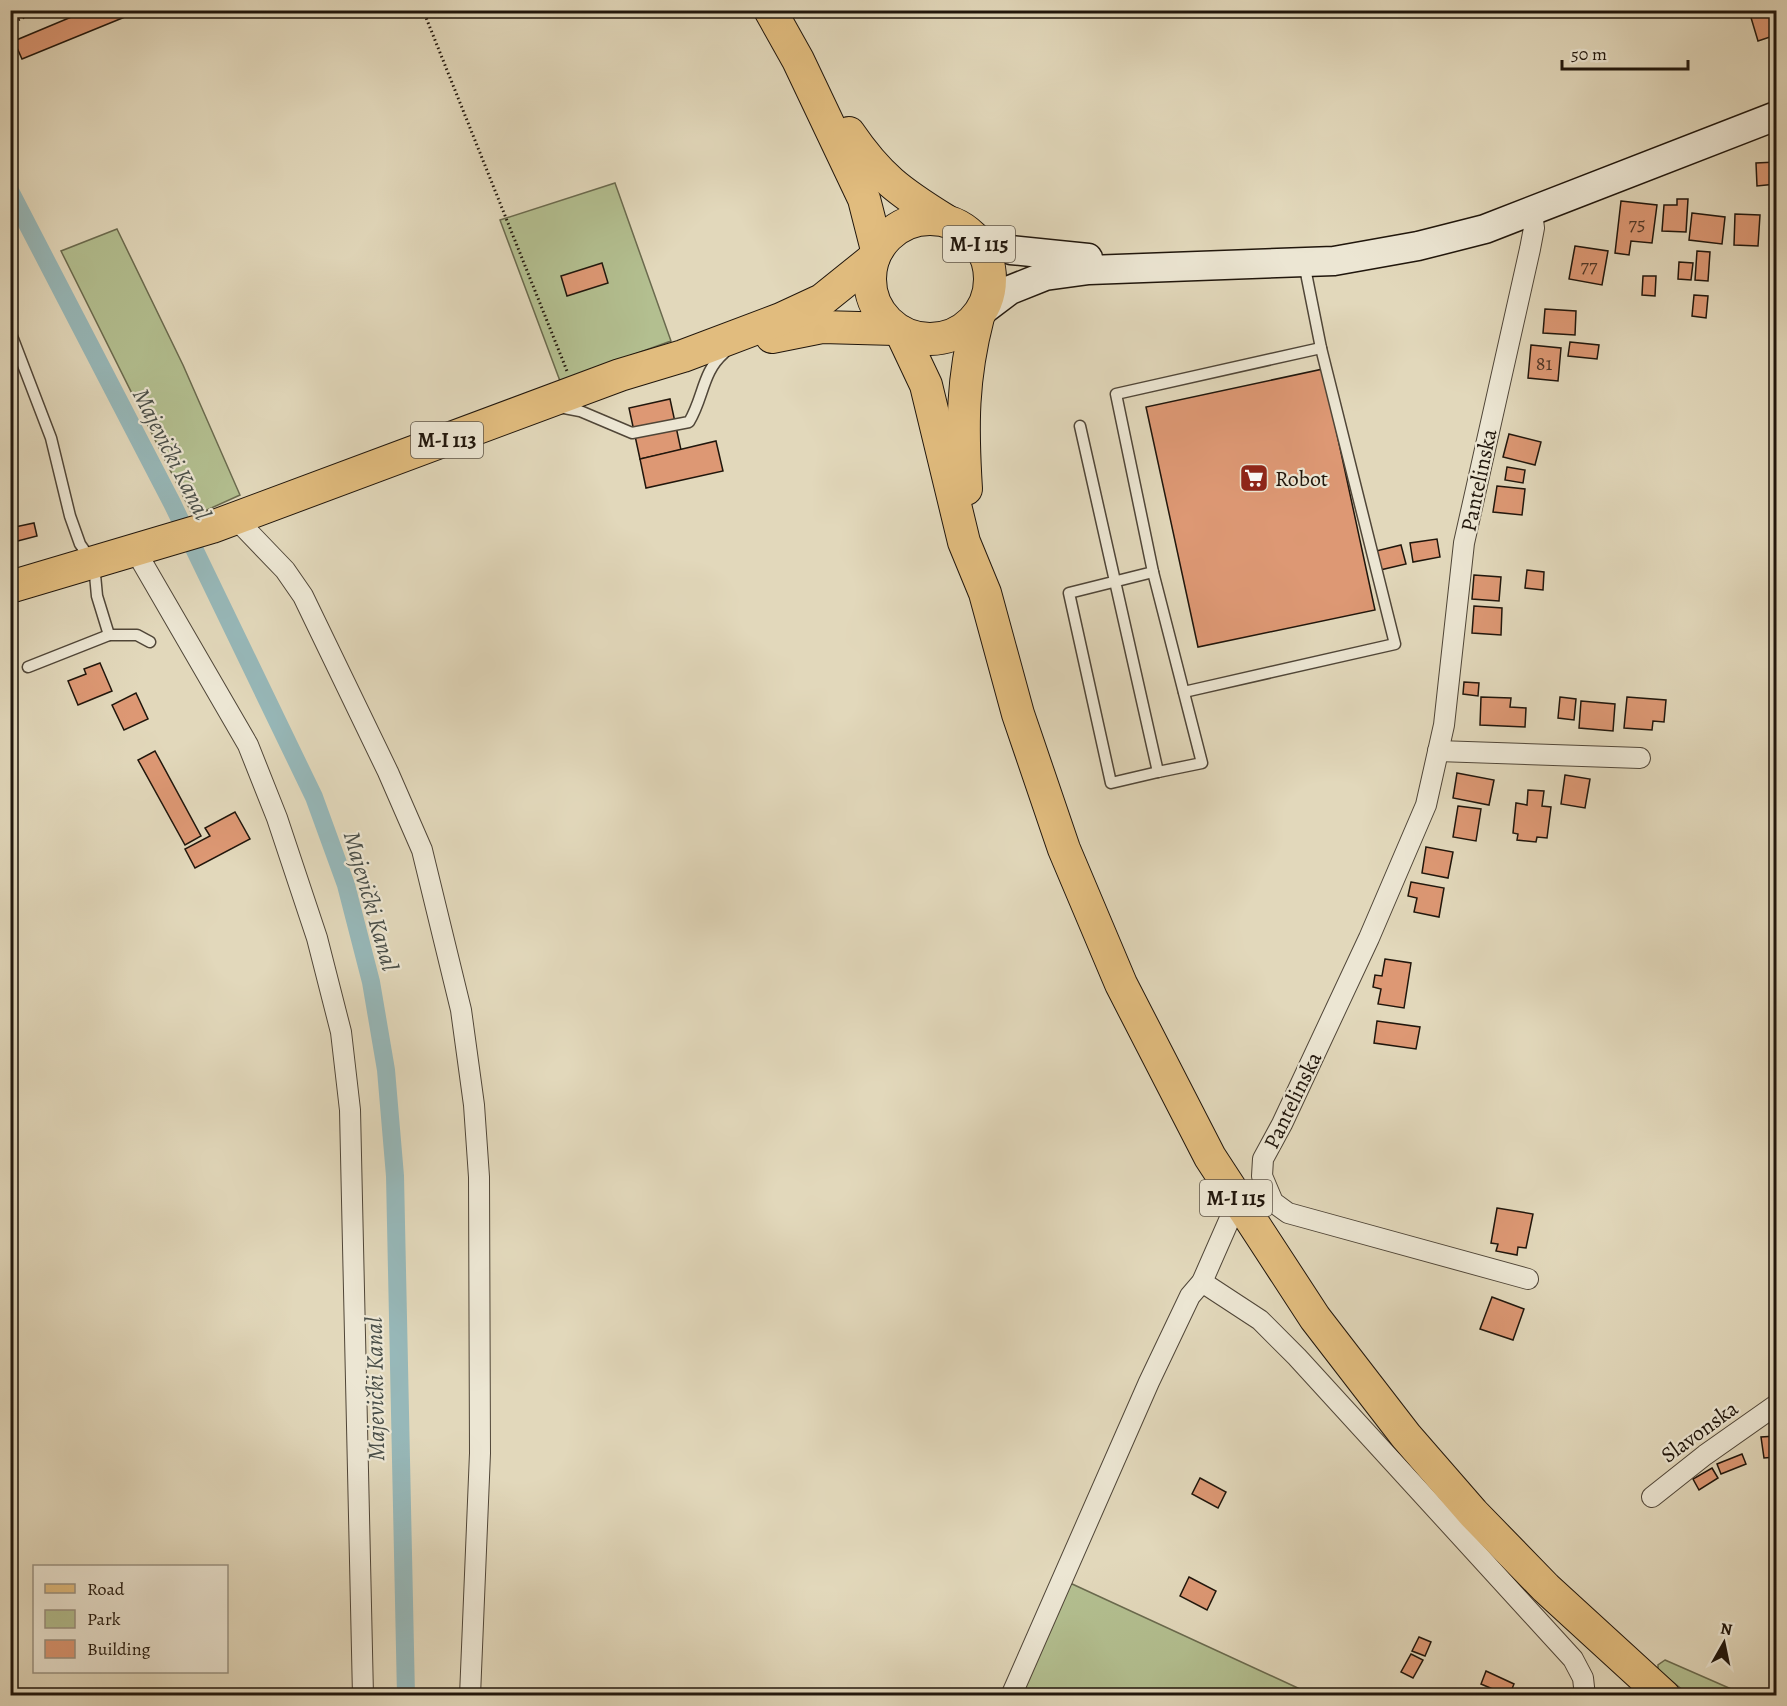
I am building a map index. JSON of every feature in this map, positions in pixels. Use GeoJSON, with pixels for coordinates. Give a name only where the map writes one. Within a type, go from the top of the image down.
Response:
{"type":"FeatureCollection","features":[{"type":"Feature","properties":{"kind":"main road","name":"M-I 115"},"geometry":{"type":"LineString","coordinates":[[770,10],[798,60],[864,198],[875,254]]}},
{"type":"Feature","properties":{"kind":"main road","name":"M-I 115"},"geometry":{"type":"LineString","coordinates":[[798,60],[872,166],[905,195],[945,220],[962,227],[976,239],[986,255],[991,274],[990,293],[980,314],[968,356],[963,393],[966,491],[985,593],[1033,760],[1101,941],[1143,1030],[1210,1157],[1315,1318],[1421,1453],[1473,1513],[1546,1588],[1664,1695]]}},
{"type":"Feature","properties":{"kind":"main road"},"geometry":{"type":"LineString","coordinates":[[898,330],[917,338],[934,340],[951,336],[966,329],[980,314],[1011,290],[1045,276],[1089,270],[1304,263],[1366,257],[1418,246],[1485,229],[1532,212],[1776,116]]}},
{"type":"Feature","properties":{"kind":"main road","name":"M-I 115"},"geometry":{"type":"LineString","coordinates":[[945,220],[925,219],[906,224],[889,235],[875,254],[869,278],[872,297],[881,315],[898,330],[926,385],[964,542],[985,593]]}},
{"type":"Feature","properties":{"kind":"main road"},"geometry":{"type":"LineString","coordinates":[[976,239],[1011,250],[1045,255],[1189,267]]}},
{"type":"Feature","properties":{"kind":"main road","name":"M-I 113"},"geometry":{"type":"LineString","coordinates":[[10,587],[94,564],[223,522],[542,404],[683,356],[781,319],[822,300],[875,254]]}},
{"type":"Feature","properties":{"kind":"main road","name":"M-I 113"},"geometry":{"type":"LineString","coordinates":[[683,356],[822,327],[898,330]]}},
{"type":"Feature","properties":{"kind":"street","name":"Pantelinska"},"geometry":{"type":"LineString","coordinates":[[1528,1279],[1288,1213],[1273,1202],[1262,1176],[1263,1159],[1282,1124],[1370,938],[1426,805],[1444,725],[1464,543],[1530,249],[1534,228],[1532,212]]}},
{"type":"Feature","properties":{"kind":"street"},"geometry":{"type":"LineString","coordinates":[[223,522],[285,570],[303,596],[388,772],[422,850],[461,1010],[474,1105],[479,1188],[480,1463],[470,1695]]}},
{"type":"Feature","properties":{"kind":"street"},"geometry":{"type":"LineString","coordinates":[[148,547],[248,745],[277,818],[316,938],[341,1032],[350,1110],[363,1695]]}},
{"type":"Feature","properties":{"kind":"street"},"geometry":{"type":"LineString","coordinates":[[1438,751],[1640,758]]}},
{"type":"Feature","properties":{"kind":"street"},"geometry":{"type":"LineString","coordinates":[[1011,1695],[1149,1382],[1190,1296],[1202,1282],[1238,1200]]}},
{"type":"Feature","properties":{"kind":"street"},"geometry":{"type":"LineString","coordinates":[[1202,1282],[1260,1320],[1297,1357],[1573,1659],[1583,1678],[1585,1695]]}},
{"type":"Feature","properties":{"kind":"street","name":"Slavonska"},"geometry":{"type":"LineString","coordinates":[[1652,1497],[1704,1455],[1776,1405]]}},
{"type":"Feature","properties":{"kind":"lane"},"geometry":{"type":"LineString","coordinates":[[1184,692],[1395,644],[1321,348],[1304,263]]}},
{"type":"Feature","properties":{"kind":"lane"},"geometry":{"type":"LineString","coordinates":[[10,331],[51,438],[70,516],[80,544],[94,564],[99,605],[109,635]]}},
{"type":"Feature","properties":{"kind":"lane"},"geometry":{"type":"LineString","coordinates":[[542,404],[580,411],[632,433],[689,422],[697,409],[711,364],[733,345]]}},
{"type":"Feature","properties":{"kind":"lane"},"geometry":{"type":"LineString","coordinates":[[1153,572],[1069,593],[1111,783],[1202,763],[1153,572],[1116,394],[1321,348]]}},
{"type":"Feature","properties":{"kind":"lane"},"geometry":{"type":"LineString","coordinates":[[1080,426],[1158,772]]}},
{"type":"Feature","properties":{"kind":"lane"},"geometry":{"type":"LineString","coordinates":[[28,667],[109,635],[137,635],[150,642]]}},
{"type":"Feature","properties":{"kind":"path"},"geometry":{"type":"LineString","coordinates":[[10,23],[42,10]]}},
{"type":"Feature","properties":{"kind":"path"},"geometry":{"type":"LineString","coordinates":[[423,10],[575,392]]}},
{"type":"Feature","properties":{"kind":"green space"},"geometry":{"type":"Polygon","coordinates":[[[615,183],[671,341],[560,381],[500,220],[615,183]]]}},
{"type":"Feature","properties":{"kind":"green space"},"geometry":{"type":"Polygon","coordinates":[[[117,229],[183,365],[240,495],[198,514],[191,512],[61,251],[117,229]]]}},
{"type":"Feature","properties":{"kind":"green space"},"geometry":{"type":"Polygon","coordinates":[[[1070,1583],[1313,1695],[1021,1696],[1070,1583]]]}},
{"type":"Feature","properties":{"kind":"green space"},"geometry":{"type":"Polygon","coordinates":[[[1665,1660],[1745,1695],[1689,1695],[1658,1670],[1658,1665],[1665,1660]]]}},
{"type":"Feature","properties":{"kind":"building"},"geometry":{"type":"Polygon","coordinates":[[[88,10],[142,10],[22,59],[14,41],[88,10]]]}},
{"type":"Feature","properties":{"kind":"building"},"geometry":{"type":"Polygon","coordinates":[[[1774,10],[1776,35],[1758,41],[1749,11],[1774,10]]]}},
{"type":"Feature","properties":{"kind":"building"},"geometry":{"type":"Polygon","coordinates":[[[1776,162],[1776,184],[1757,186],[1756,163],[1776,162]]]}},
{"type":"Feature","properties":{"kind":"building"},"geometry":{"type":"Polygon","coordinates":[[[1677,199],[1688,199],[1686,232],[1662,231],[1664,205],[1677,205],[1677,199]]]}},
{"type":"Feature","properties":{"kind":"building"},"geometry":{"type":"Polygon","coordinates":[[[1621,201],[1657,205],[1652,243],[1631,241],[1629,255],[1615,253],[1621,201]]]}},
{"type":"Feature","properties":{"kind":"building"},"geometry":{"type":"Polygon","coordinates":[[[1692,213],[1725,217],[1722,244],[1689,240],[1692,213]]]}},
{"type":"Feature","properties":{"kind":"building"},"geometry":{"type":"Polygon","coordinates":[[[1735,214],[1760,215],[1758,246],[1734,245],[1735,214]]]}},
{"type":"Feature","properties":{"kind":"building"},"geometry":{"type":"Polygon","coordinates":[[[1575,246],[1608,251],[1602,285],[1569,279],[1575,246]]]}},
{"type":"Feature","properties":{"kind":"building"},"geometry":{"type":"Polygon","coordinates":[[[1697,251],[1710,252],[1708,281],[1695,280],[1697,251]]]}},
{"type":"Feature","properties":{"kind":"building"},"geometry":{"type":"Polygon","coordinates":[[[1679,262],[1693,263],[1691,280],[1678,279],[1679,262]]]}},
{"type":"Feature","properties":{"kind":"building"},"geometry":{"type":"Polygon","coordinates":[[[602,263],[608,283],[567,296],[561,276],[602,263]]]}},
{"type":"Feature","properties":{"kind":"building"},"geometry":{"type":"Polygon","coordinates":[[[1643,276],[1656,276],[1655,296],[1642,295],[1643,276]]]}},
{"type":"Feature","properties":{"kind":"building"},"geometry":{"type":"Polygon","coordinates":[[[1694,295],[1708,296],[1706,318],[1692,316],[1694,295]]]}},
{"type":"Feature","properties":{"kind":"building"},"geometry":{"type":"Polygon","coordinates":[[[1545,309],[1576,311],[1575,335],[1543,333],[1545,309]]]}},
{"type":"Feature","properties":{"kind":"building"},"geometry":{"type":"Polygon","coordinates":[[[1570,342],[1599,345],[1597,359],[1568,356],[1570,342]]]}},
{"type":"Feature","properties":{"kind":"building"},"geometry":{"type":"Polygon","coordinates":[[[1531,345],[1561,348],[1558,381],[1528,378],[1531,345]]]}},
{"type":"Feature","properties":{"kind":"building","name":"Robot"},"geometry":{"type":"Polygon","coordinates":[[[1323,369],[1375,610],[1198,647],[1146,407],[1323,369]]]}},
{"type":"Feature","properties":{"kind":"building"},"geometry":{"type":"Polygon","coordinates":[[[670,399],[681,450],[640,459],[629,408],[670,399]]]}},
{"type":"Feature","properties":{"kind":"building"},"geometry":{"type":"Polygon","coordinates":[[[1509,434],[1541,442],[1535,465],[1503,457],[1509,434]]]}},
{"type":"Feature","properties":{"kind":"building"},"geometry":{"type":"Polygon","coordinates":[[[716,441],[723,471],[646,488],[640,459],[716,441]]]}},
{"type":"Feature","properties":{"kind":"building"},"geometry":{"type":"Polygon","coordinates":[[[1507,467],[1525,470],[1523,483],[1505,480],[1507,467]]]}},
{"type":"Feature","properties":{"kind":"building"},"geometry":{"type":"Polygon","coordinates":[[[1497,486],[1525,489],[1522,515],[1493,512],[1497,486]]]}},
{"type":"Feature","properties":{"kind":"building"},"geometry":{"type":"Polygon","coordinates":[[[34,523],[37,536],[10,543],[10,528],[34,523]]]}},
{"type":"Feature","properties":{"kind":"building"},"geometry":{"type":"Polygon","coordinates":[[[1437,539],[1440,557],[1413,562],[1410,543],[1437,539]]]}},
{"type":"Feature","properties":{"kind":"building"},"geometry":{"type":"Polygon","coordinates":[[[1401,545],[1406,564],[1380,570],[1376,551],[1401,545]]]}},
{"type":"Feature","properties":{"kind":"building"},"geometry":{"type":"Polygon","coordinates":[[[1527,570],[1544,572],[1543,590],[1525,588],[1527,570]]]}},
{"type":"Feature","properties":{"kind":"building"},"geometry":{"type":"Polygon","coordinates":[[[1474,575],[1501,577],[1499,601],[1472,599],[1474,575]]]}},
{"type":"Feature","properties":{"kind":"building"},"geometry":{"type":"Polygon","coordinates":[[[1474,606],[1502,608],[1501,635],[1472,633],[1474,606]]]}},
{"type":"Feature","properties":{"kind":"building"},"geometry":{"type":"Polygon","coordinates":[[[100,663],[112,691],[78,705],[68,681],[86,674],[84,669],[100,663]]]}},
{"type":"Feature","properties":{"kind":"building"},"geometry":{"type":"Polygon","coordinates":[[[1464,682],[1479,683],[1478,696],[1463,694],[1464,682]]]}},
{"type":"Feature","properties":{"kind":"building"},"geometry":{"type":"Polygon","coordinates":[[[136,693],[148,719],[124,730],[112,705],[136,693]]]}},
{"type":"Feature","properties":{"kind":"building"},"geometry":{"type":"Polygon","coordinates":[[[1481,697],[1511,698],[1510,707],[1526,708],[1525,727],[1480,725],[1481,697]]]}},
{"type":"Feature","properties":{"kind":"building"},"geometry":{"type":"Polygon","coordinates":[[[1560,697],[1576,699],[1574,720],[1558,718],[1560,697]]]}},
{"type":"Feature","properties":{"kind":"building"},"geometry":{"type":"Polygon","coordinates":[[[1627,697],[1666,700],[1664,722],[1653,721],[1652,730],[1624,728],[1627,697]]]}},
{"type":"Feature","properties":{"kind":"building"},"geometry":{"type":"Polygon","coordinates":[[[1581,701],[1615,704],[1613,731],[1579,728],[1581,701]]]}},
{"type":"Feature","properties":{"kind":"building"},"geometry":{"type":"Polygon","coordinates":[[[155,751],[201,836],[185,845],[138,760],[155,751]]]}},
{"type":"Feature","properties":{"kind":"building"},"geometry":{"type":"Polygon","coordinates":[[[1457,773],[1494,780],[1489,805],[1453,798],[1457,773]]]}},
{"type":"Feature","properties":{"kind":"building"},"geometry":{"type":"Polygon","coordinates":[[[1565,775],[1590,779],[1585,808],[1561,804],[1565,775]]]}},
{"type":"Feature","properties":{"kind":"building"},"geometry":{"type":"Polygon","coordinates":[[[1528,790],[1544,791],[1542,806],[1551,807],[1547,838],[1537,837],[1536,842],[1517,840],[1518,834],[1513,833],[1516,803],[1527,805],[1528,790]]]}},
{"type":"Feature","properties":{"kind":"building"},"geometry":{"type":"Polygon","coordinates":[[[1458,806],[1481,809],[1476,841],[1453,837],[1458,806]]]}},
{"type":"Feature","properties":{"kind":"building"},"geometry":{"type":"Polygon","coordinates":[[[235,812],[250,839],[195,868],[185,849],[210,836],[205,828],[235,812]]]}},
{"type":"Feature","properties":{"kind":"building"},"geometry":{"type":"Polygon","coordinates":[[[1426,847],[1453,852],[1448,878],[1422,873],[1426,847]]]}},
{"type":"Feature","properties":{"kind":"building"},"geometry":{"type":"Polygon","coordinates":[[[1411,882],[1444,888],[1439,917],[1414,912],[1417,898],[1408,896],[1411,882]]]}},
{"type":"Feature","properties":{"kind":"building"},"geometry":{"type":"Polygon","coordinates":[[[1385,959],[1411,963],[1404,1008],[1378,1004],[1381,989],[1373,987],[1375,975],[1382,976],[1385,959]]]}},
{"type":"Feature","properties":{"kind":"building"},"geometry":{"type":"Polygon","coordinates":[[[1377,1021],[1420,1027],[1416,1049],[1374,1043],[1377,1021]]]}},
{"type":"Feature","properties":{"kind":"building"},"geometry":{"type":"Polygon","coordinates":[[[1497,1208],[1533,1214],[1526,1248],[1518,1247],[1517,1255],[1496,1251],[1498,1244],[1491,1243],[1497,1208]]]}},
{"type":"Feature","properties":{"kind":"building"},"geometry":{"type":"Polygon","coordinates":[[[1492,1297],[1524,1309],[1513,1340],[1480,1329],[1492,1297]]]}},
{"type":"Feature","properties":{"kind":"building"},"geometry":{"type":"Polygon","coordinates":[[[1776,1436],[1776,1457],[1764,1458],[1761,1437],[1776,1436]]]}},
{"type":"Feature","properties":{"kind":"building"},"geometry":{"type":"Polygon","coordinates":[[[1742,1454],[1746,1464],[1721,1474],[1717,1464],[1742,1454]]]}},
{"type":"Feature","properties":{"kind":"building"},"geometry":{"type":"Polygon","coordinates":[[[1712,1468],[1718,1478],[1699,1490],[1693,1479],[1712,1468]]]}},
{"type":"Feature","properties":{"kind":"building"},"geometry":{"type":"Polygon","coordinates":[[[1200,1478],[1226,1492],[1218,1508],[1192,1494],[1200,1478]]]}},
{"type":"Feature","properties":{"kind":"building"},"geometry":{"type":"Polygon","coordinates":[[[1189,1577],[1216,1591],[1207,1610],[1180,1596],[1189,1577]]]}},
{"type":"Feature","properties":{"kind":"building"},"geometry":{"type":"Polygon","coordinates":[[[1419,1637],[1431,1642],[1425,1656],[1412,1651],[1419,1637]]]}},
{"type":"Feature","properties":{"kind":"building"},"geometry":{"type":"Polygon","coordinates":[[[1411,1654],[1423,1660],[1413,1678],[1401,1672],[1411,1654]]]}},
{"type":"Feature","properties":{"kind":"building"},"geometry":{"type":"Polygon","coordinates":[[[1486,1671],[1514,1684],[1509,1696],[1481,1684],[1486,1671]]]}},
{"type":"Feature","properties":{"kind":"waterway","name":"Majevički Kanal"},"geometry":{"type":"LineString","coordinates":[[10,191],[172,503],[314,797],[346,885],[371,982],[386,1070],[395,1176],[406,1696]]}},
{"type":"Feature","properties":{"kind":"place","name":"Robot"},"geometry":{"type":"Point","coordinates":[1254,478]}}]}
